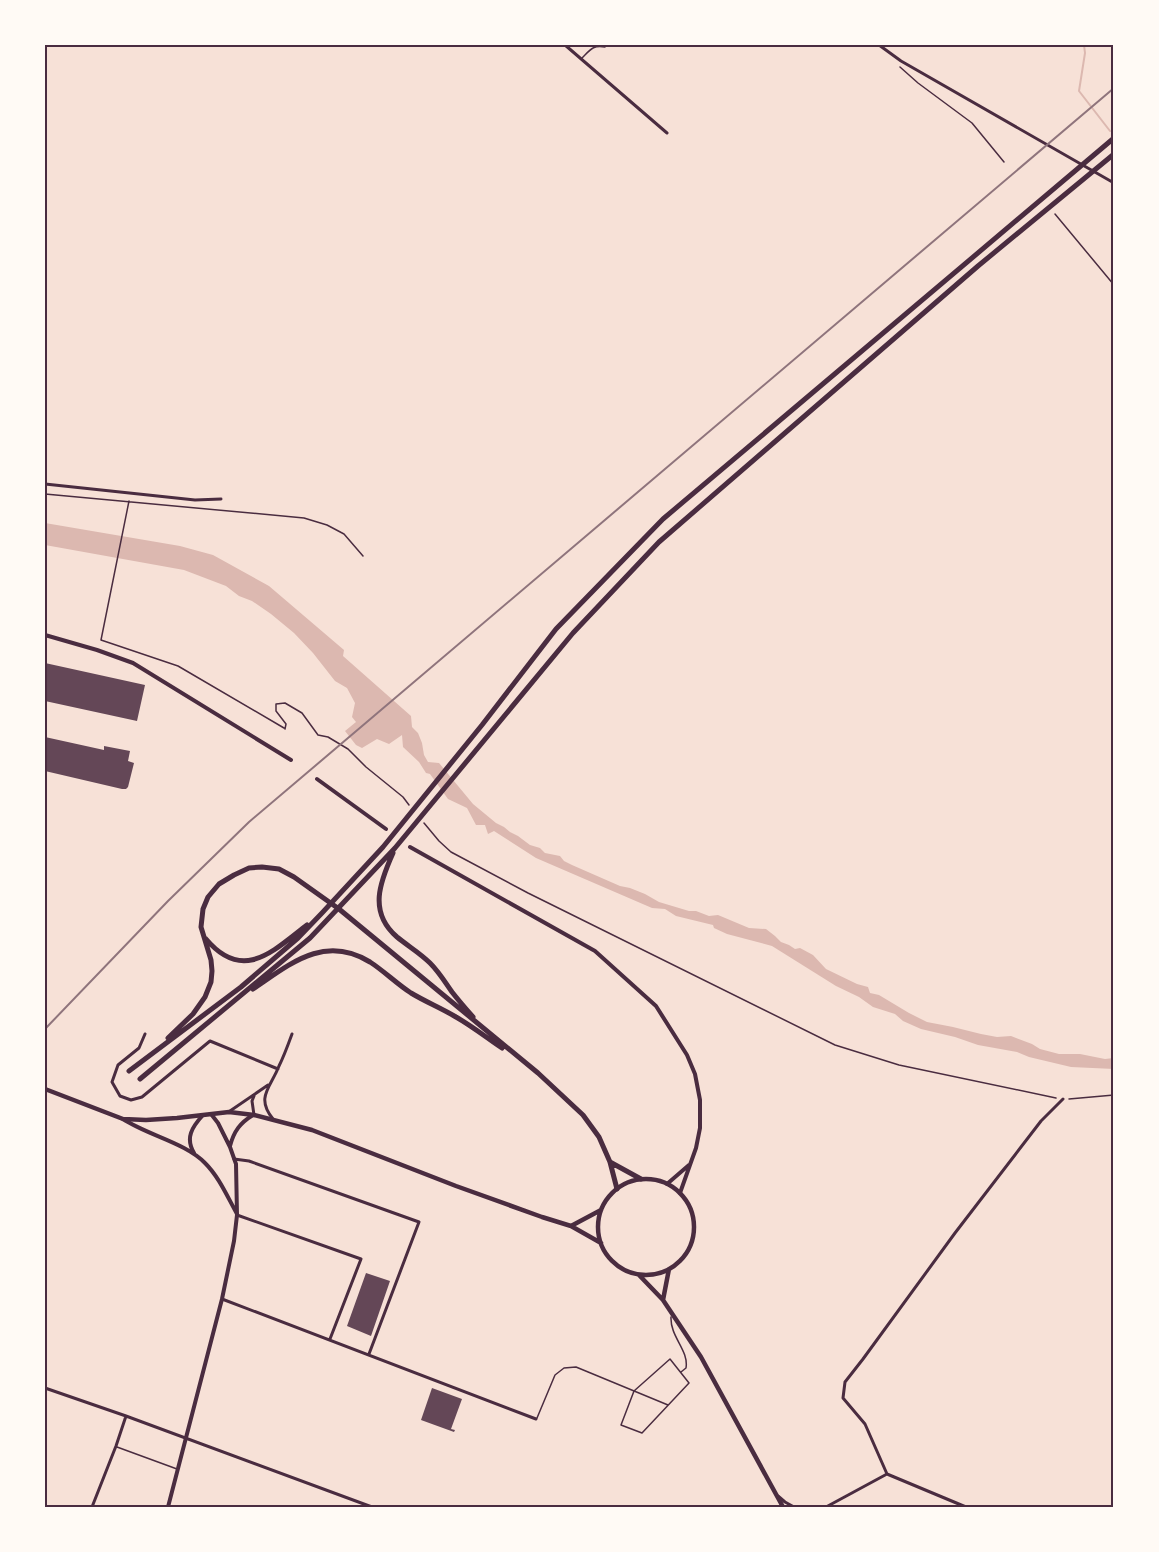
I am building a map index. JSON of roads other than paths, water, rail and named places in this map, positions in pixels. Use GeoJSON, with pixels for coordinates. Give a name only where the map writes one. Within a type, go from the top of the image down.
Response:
{"type":"FeatureCollection","features":[{"type":"Feature","properties":{"kind":"highway"},"geometry":{"type":"LineString","coordinates":[[129,1071],[241,987],[298,938],[383,847],[556,629],[663,519],[1114,138]]}},
{"type":"Feature","properties":{"kind":"highway"},"geometry":{"type":"LineString","coordinates":[[140,1079],[310,938],[395,848],[573,633],[659,542],[978,266],[1114,154]]}},
{"type":"Feature","properties":{"kind":"highway"},"geometry":{"type":"LineString","coordinates":[[395,848],[386,868],[379,895],[380,913],[395,935],[429,961],[440,973],[482,1028]]}},
{"type":"Feature","properties":{"kind":"highway"},"geometry":{"type":"LineString","coordinates":[[159,1048],[193,1014],[205,997],[211,981],[212,971],[201,927],[202,909],[208,897],[219,884],[249,868],[279,869],[339,909],[538,1073],[583,1115],[599,1137],[610,1162],[616,1189]]}},
{"type":"Feature","properties":{"kind":"highway"},"geometry":{"type":"LineString","coordinates":[[205,938],[227,957],[249,961],[272,951],[322,913]]}},
{"type":"Feature","properties":{"kind":"highway"},"geometry":{"type":"LineString","coordinates":[[231,1004],[298,959],[332,950],[343,951],[369,962],[409,992],[457,1017],[538,1073]]}},
{"type":"Feature","properties":{"kind":"highway"},"geometry":{"type":"LineString","coordinates":[[610,1162],[641,1179]]}},
{"type":"Feature","properties":{"kind":"main road"},"geometry":{"type":"LineString","coordinates":[[45,1089],[123,1119],[146,1120],[229,1112],[273,1119],[312,1130],[456,1186],[571,1226],[600,1243]]}},
{"type":"Feature","properties":{"kind":"main road"},"geometry":{"type":"LineString","coordinates":[[652,1179],[667,1184],[680,1193],[690,1209],[693,1223],[692,1238],[688,1248],[683,1257],[669,1269],[654,1274],[639,1275],[627,1271],[616,1265],[605,1253],[600,1243],[598,1227],[601,1210],[616,1189],[628,1182],[652,1179]]}},
{"type":"Feature","properties":{"kind":"main road"},"geometry":{"type":"LineString","coordinates":[[571,1226],[601,1210]]}},
{"type":"Feature","properties":{"kind":"main road"},"geometry":{"type":"LineString","coordinates":[[663,1300],[669,1269]]}},
{"type":"Feature","properties":{"kind":"main road"},"geometry":{"type":"LineString","coordinates":[[639,1275],[663,1300],[701,1357],[783,1507]]}},
{"type":"Feature","properties":{"kind":"street"},"geometry":{"type":"LineString","coordinates":[[565,45],[668,133]]}},
{"type":"Feature","properties":{"kind":"street"},"geometry":{"type":"LineString","coordinates":[[879,45],[901,61],[1114,183]]}},
{"type":"Feature","properties":{"kind":"street"},"geometry":{"type":"LineString","coordinates":[[45,484],[195,500],[222,499]]}},
{"type":"Feature","properties":{"kind":"street"},"geometry":{"type":"LineString","coordinates":[[45,635],[133,663],[291,760]]}},
{"type":"Feature","properties":{"kind":"street"},"geometry":{"type":"LineString","coordinates":[[317,779],[386,829]]}},
{"type":"Feature","properties":{"kind":"street"},"geometry":{"type":"LineString","coordinates":[[410,847],[595,951],[656,1006],[687,1055],[695,1074],[700,1100],[700,1128],[696,1148],[680,1193]]}},
{"type":"Feature","properties":{"kind":"street"},"geometry":{"type":"LineString","coordinates":[[145,1034],[139,1048],[118,1065],[112,1082],[120,1096],[131,1100],[142,1096],[210,1041],[278,1069]]}},
{"type":"Feature","properties":{"kind":"street"},"geometry":{"type":"LineString","coordinates":[[273,1119],[267,1112],[265,1095],[292,1034]]}},
{"type":"Feature","properties":{"kind":"street"},"geometry":{"type":"LineString","coordinates":[[229,1112],[268,1084]]}},
{"type":"Feature","properties":{"kind":"street"},"geometry":{"type":"LineString","coordinates":[[230,1147],[238,1126],[254,1115],[252,1101],[255,1094]]}},
{"type":"Feature","properties":{"kind":"street"},"geometry":{"type":"LineString","coordinates":[[966,1507],[886,1474],[865,1424],[843,1398],[845,1382],[1041,1121],[1063,1099]]}},
{"type":"Feature","properties":{"kind":"street"},"geometry":{"type":"LineString","coordinates":[[168,1507],[222,1299],[237,1215],[236,1164],[230,1147],[211,1113]]}},
{"type":"Feature","properties":{"kind":"street"},"geometry":{"type":"LineString","coordinates":[[196,1156],[189,1141],[191,1131],[203,1114]]}},
{"type":"Feature","properties":{"kind":"street"},"geometry":{"type":"LineString","coordinates":[[123,1119],[135,1127],[185,1149],[204,1161],[219,1180],[237,1215],[361,1259],[330,1339]]}},
{"type":"Feature","properties":{"kind":"street"},"geometry":{"type":"LineString","coordinates":[[234,1158],[249,1161],[419,1222],[369,1354]]}},
{"type":"Feature","properties":{"kind":"street"},"geometry":{"type":"LineString","coordinates":[[667,1184],[690,1164]]}},
{"type":"Feature","properties":{"kind":"street"},"geometry":{"type":"LineString","coordinates":[[222,1299],[536,1419]]}},
{"type":"Feature","properties":{"kind":"street"},"geometry":{"type":"LineString","coordinates":[[45,1388],[372,1507]]}},
{"type":"Feature","properties":{"kind":"street"},"geometry":{"type":"LineString","coordinates":[[92,1507],[126,1416]]}},
{"type":"Feature","properties":{"kind":"street"},"geometry":{"type":"LineString","coordinates":[[826,1507],[886,1474]]}},
{"type":"Feature","properties":{"kind":"street"},"geometry":{"type":"LineString","coordinates":[[777,1495],[794,1507]]}},
{"type":"Feature","properties":{"kind":"lane"},"geometry":{"type":"LineString","coordinates":[[582,58],[597,46],[605,47]]}},
{"type":"Feature","properties":{"kind":"lane"},"geometry":{"type":"LineString","coordinates":[[1055,214],[1114,285]]}},
{"type":"Feature","properties":{"kind":"lane"},"geometry":{"type":"LineString","coordinates":[[672,1313],[670,1326],[687,1361],[686,1368],[681,1373]]}},
{"type":"Feature","properties":{"kind":"lane"},"geometry":{"type":"LineString","coordinates":[[670,1359],[681,1373],[689,1383],[642,1433],[621,1425],[634,1391],[670,1359]]}},
{"type":"Feature","properties":{"kind":"lane"},"geometry":{"type":"LineString","coordinates":[[536,1419],[555,1375],[564,1368],[576,1367],[669,1405]]}},
{"type":"Feature","properties":{"kind":"lane"},"geometry":{"type":"LineString","coordinates":[[116,1446],[178,1469]]}},
{"type":"Feature","properties":{"kind":"waterway"},"geometry":{"type":"LineString","coordinates":[[1084,45],[1085,53],[1079,91],[1110,131]]}},
{"type":"Feature","properties":{"kind":"railway"},"geometry":{"type":"LineString","coordinates":[[45,1029],[168,901],[249,822],[1114,88]]}}]}
